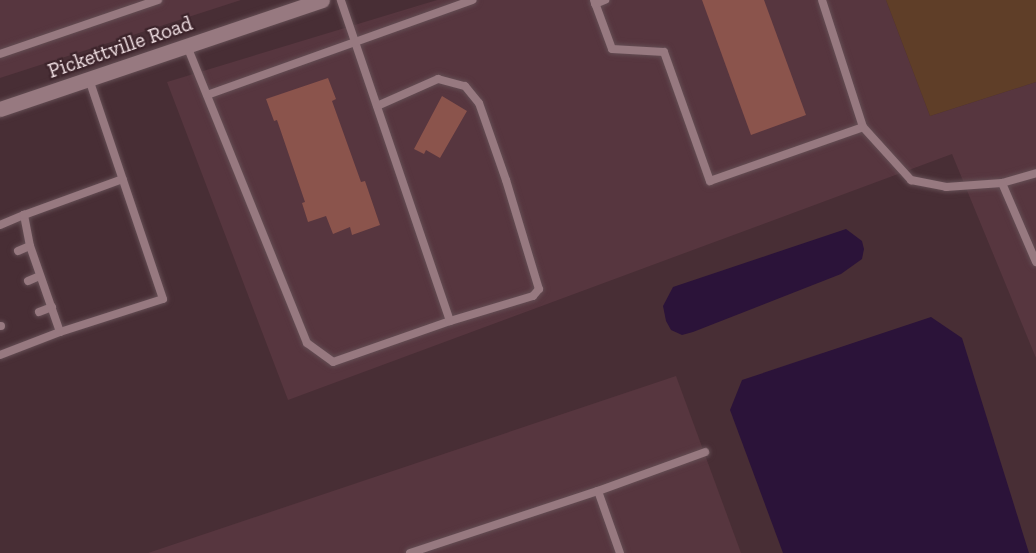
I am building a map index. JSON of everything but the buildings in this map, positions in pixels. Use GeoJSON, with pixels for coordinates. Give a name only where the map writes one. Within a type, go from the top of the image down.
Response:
{"type":"FeatureCollection","features":[{"type":"Feature","properties":{"kind":"street","name":"Pickettville Road"},"geometry":{"type":"LineString","coordinates":[[0,109],[322,0]]}},
{"type":"Feature","properties":{"kind":"lane"},"geometry":{"type":"LineString","coordinates":[[0,54],[158,0]]}},
{"type":"Feature","properties":{"kind":"lane"},"geometry":{"type":"LineString","coordinates":[[341,0],[450,321]]}},
{"type":"Feature","properties":{"kind":"lane"},"geometry":{"type":"LineString","coordinates":[[207,95],[473,0]]}},
{"type":"Feature","properties":{"kind":"lane"},"geometry":{"type":"LineString","coordinates":[[605,0],[594,2],[612,49],[664,52],[710,181],[863,127]]}},
{"type":"Feature","properties":{"kind":"lane"},"geometry":{"type":"LineString","coordinates":[[822,0],[863,127],[911,180],[946,187],[1002,183],[1036,172]]}},
{"type":"Feature","properties":{"kind":"lane"},"geometry":{"type":"LineString","coordinates":[[187,46],[307,343],[333,362],[450,321],[533,296],[540,289],[506,180],[478,103],[465,86],[438,80],[377,106]]}},
{"type":"Feature","properties":{"kind":"lane"},"geometry":{"type":"LineString","coordinates":[[0,355],[60,332],[163,299],[89,79]]}},
{"type":"Feature","properties":{"kind":"lane"},"geometry":{"type":"LineString","coordinates":[[0,225],[123,179]]}},
{"type":"Feature","properties":{"kind":"lane"},"geometry":{"type":"LineString","coordinates":[[1002,183],[1036,262]]}},
{"type":"Feature","properties":{"kind":"lane"},"geometry":{"type":"LineString","coordinates":[[24,215],[30,246],[60,332]]}},
{"type":"Feature","properties":{"kind":"lane"},"geometry":{"type":"LineString","coordinates":[[18,251],[30,246]]}},
{"type":"Feature","properties":{"kind":"lane"},"geometry":{"type":"LineString","coordinates":[[28,280],[40,276]]}},
{"type":"Feature","properties":{"kind":"lane"},"geometry":{"type":"LineString","coordinates":[[39,312],[52,307]]}},
{"type":"Feature","properties":{"kind":"lane"},"geometry":{"type":"LineString","coordinates":[[410,553],[598,491],[705,452]]}},
{"type":"Feature","properties":{"kind":"lane"},"geometry":{"type":"LineString","coordinates":[[598,491],[620,553]]}},
{"type":"Feature","properties":{"kind":"shaded area"},"geometry":{"type":"Polygon","coordinates":[[[0,0],[241,0],[0,78],[0,0]]]}},
{"type":"Feature","properties":{"kind":"shaded area"},"geometry":{"type":"Polygon","coordinates":[[[437,0],[886,0],[930,116],[1036,82],[1036,358],[952,154],[288,400],[167,82],[437,0]]]}},
{"type":"Feature","properties":{"kind":"shaded area"},"geometry":{"type":"Polygon","coordinates":[[[886,0],[1036,0],[1036,82],[930,116],[886,0]]]}},
{"type":"Feature","properties":{"kind":"shaded area"},"geometry":{"type":"Polygon","coordinates":[[[846,229],[862,241],[864,249],[862,259],[841,274],[682,335],[671,330],[666,321],[663,306],[673,287],[846,229]]]}},
{"type":"Feature","properties":{"kind":"shaded area"},"geometry":{"type":"Polygon","coordinates":[[[931,317],[962,338],[1029,553],[783,553],[730,410],[742,380],[931,317]]]}},
{"type":"Feature","properties":{"kind":"shaded area"},"geometry":{"type":"Polygon","coordinates":[[[676,376],[741,553],[148,553],[676,376]]]}}]}
